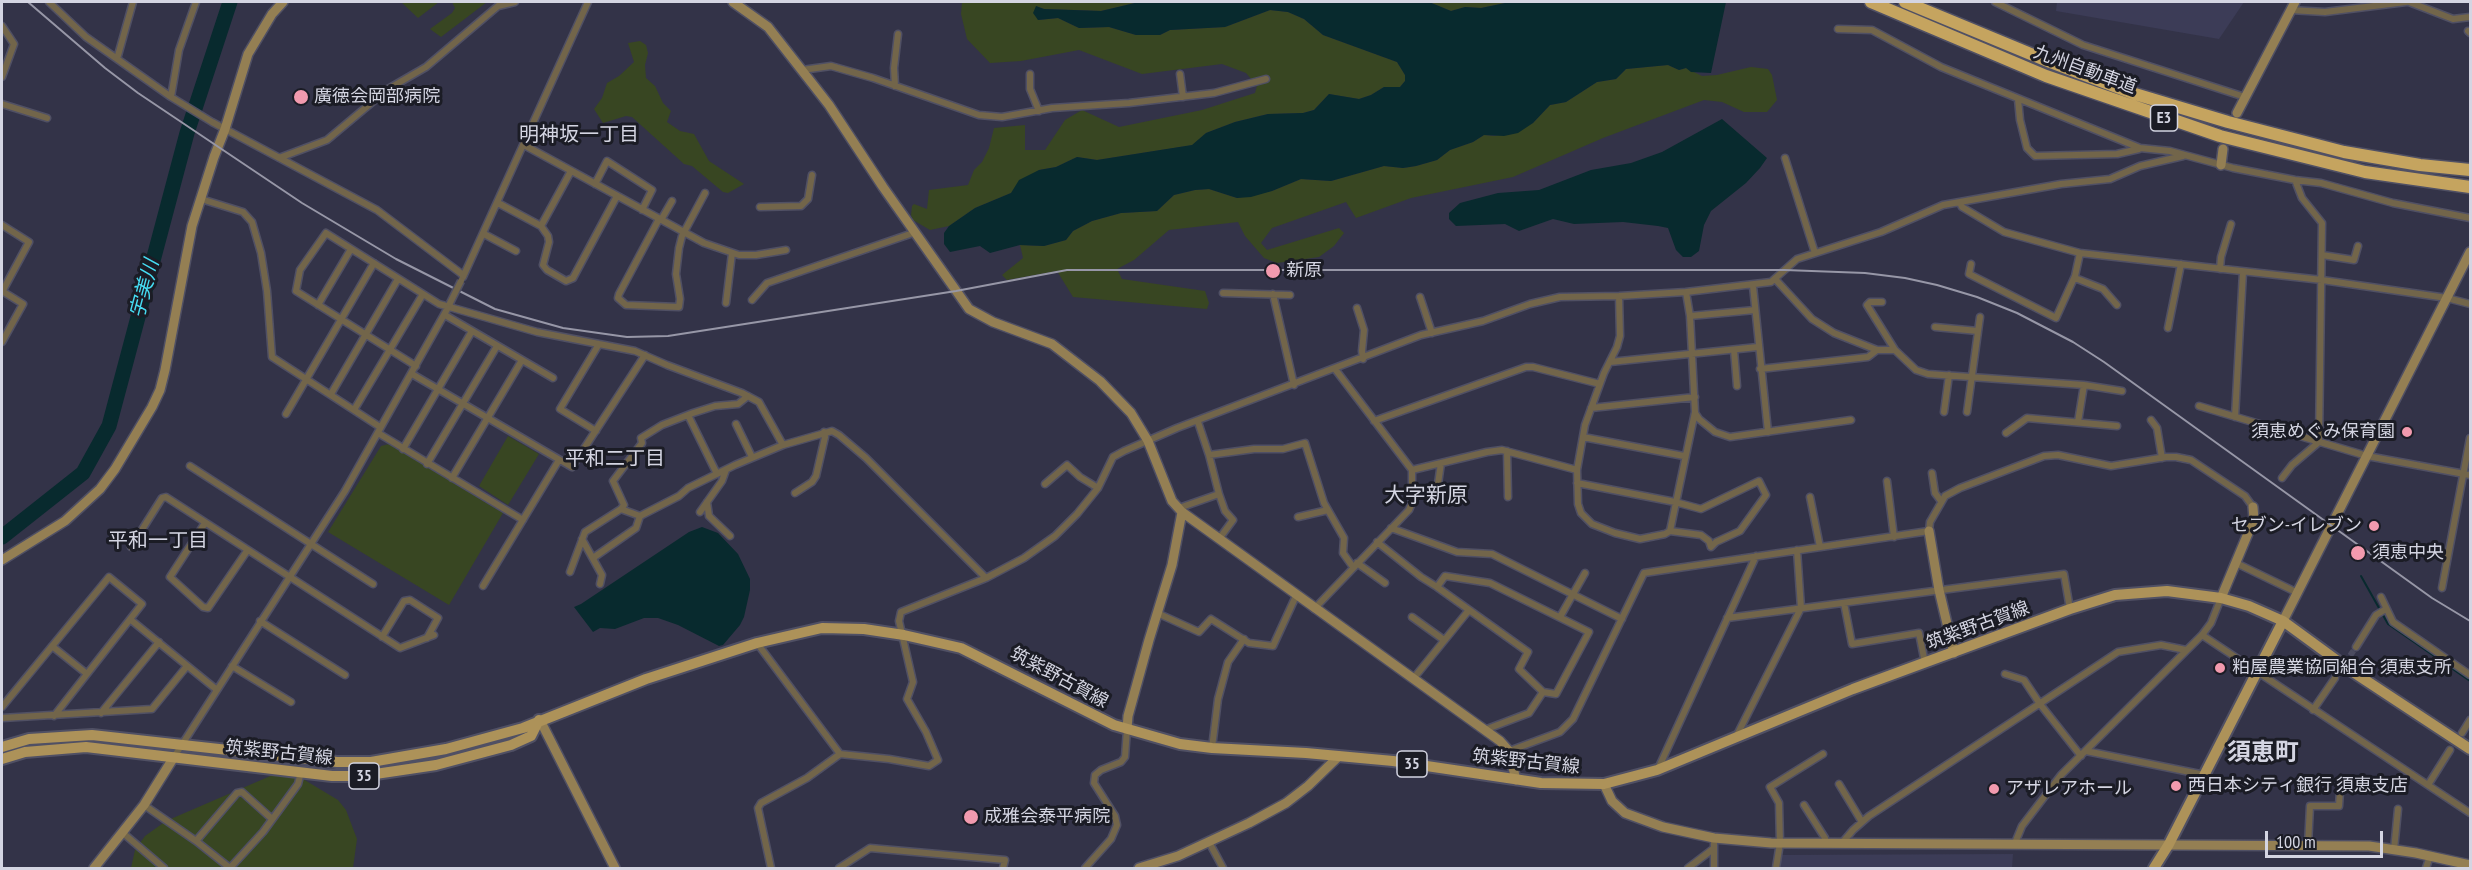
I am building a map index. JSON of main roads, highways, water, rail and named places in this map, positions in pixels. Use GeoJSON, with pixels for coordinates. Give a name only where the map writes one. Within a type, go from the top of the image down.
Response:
{"type":"FeatureCollection","features":[{"type":"Feature","properties":{"kind":"highway","name":"九州自動車道"},"geometry":{"type":"LineString","coordinates":[[1871,2],[2046,76],[2220,136],[2365,172],[2470,187]]}},
{"type":"Feature","properties":{"kind":"highway","name":"九州自動車道"},"geometry":{"type":"LineString","coordinates":[[1905,2],[2050,62],[2135,94],[2228,122],[2344,152],[2420,165],[2470,170]]}},
{"type":"Feature","properties":{"kind":"highway"},"geometry":{"type":"LineString","coordinates":[[2344,152],[2445,164],[2470,164]]}},
{"type":"Feature","properties":{"kind":"highway"},"geometry":{"type":"LineString","coordinates":[[2365,172],[2444,191],[2470,194]]}},
{"type":"Feature","properties":{"kind":"main road","name":"筑紫野古賀線"},"geometry":{"type":"LineString","coordinates":[[2,747],[29,739],[92,735],[337,762],[371,762],[491,738],[523,728],[646,679],[757,643],[822,628],[864,629],[904,635],[961,648],[1096,717],[1127,729],[1180,744],[1392,761],[1516,780],[1604,784],[1658,770],[1853,689],[2070,609],[2115,596],[2167,591],[2221,598],[2249,606],[2283,621],[2350,670],[2470,749]]}},
{"type":"Feature","properties":{"kind":"main road"},"geometry":{"type":"LineString","coordinates":[[2154,868],[2169,844],[2283,621]]}},
{"type":"Feature","properties":{"kind":"main road","name":"筑紫野古賀線"},"geometry":{"type":"LineString","coordinates":[[2,759],[34,751],[86,747],[332,776],[362,776],[436,765],[511,745],[531,736],[540,720]]}},
{"type":"Feature","properties":{"kind":"waterway","name":"宇美川"},"geometry":{"type":"LineString","coordinates":[[2,537],[83,473],[109,426],[187,133],[230,2]]}},
{"type":"Feature","properties":{"kind":"waterway"},"geometry":{"type":"LineString","coordinates":[[2361,576],[2388,624],[2470,681]]}},
{"type":"Feature","properties":{"kind":"tunnel"},"geometry":{"type":"LineString","coordinates":[[2335,678],[2356,647]]}},
{"type":"Feature","properties":{"kind":"railway"},"geometry":{"type":"LineString","coordinates":[[28,2],[138,93],[302,203],[396,259],[495,309],[563,328],[627,337],[668,336],[956,291],[1067,270],[1785,270],[1865,273],[1937,285],[1977,297],[2017,313],[2073,342],[2432,598],[2470,621]]}},
{"type":"Feature","properties":{"kind":"place","name":"廣徳会岡部病院"},"geometry":{"type":"Point","coordinates":[301,97]}},
{"type":"Feature","properties":{"kind":"place","name":"新原"},"geometry":{"type":"Point","coordinates":[1273,271]}},
{"type":"Feature","properties":{"kind":"place","name":"須恵めぐみ保育園"},"geometry":{"type":"Point","coordinates":[2407,432]}},
{"type":"Feature","properties":{"kind":"place","name":"セブン-イレブン"},"geometry":{"type":"Point","coordinates":[2374,526]}},
{"type":"Feature","properties":{"kind":"place","name":"須恵中央"},"geometry":{"type":"Point","coordinates":[2358,553]}},
{"type":"Feature","properties":{"kind":"place","name":"粕屋農業協同組合 須恵支所"},"geometry":{"type":"Point","coordinates":[2220,668]}},
{"type":"Feature","properties":{"kind":"place","name":"西日本シティ銀行 須恵支店"},"geometry":{"type":"Point","coordinates":[2176,786]}},
{"type":"Feature","properties":{"kind":"place","name":"アザレアホール"},"geometry":{"type":"Point","coordinates":[1994,789]}},
{"type":"Feature","properties":{"kind":"place","name":"成雅会泰平病院"},"geometry":{"type":"Point","coordinates":[971,817]}},
{"type":"Feature","properties":{"kind":"district","name":"明神坂一丁目"},"geometry":{"type":"Point","coordinates":[579,135]}},
{"type":"Feature","properties":{"kind":"district","name":"平和二丁目"},"geometry":{"type":"Point","coordinates":[615,459]}},
{"type":"Feature","properties":{"kind":"district","name":"大字新原"},"geometry":{"type":"Point","coordinates":[1426,496]}},
{"type":"Feature","properties":{"kind":"district","name":"平和一丁目"},"geometry":{"type":"Point","coordinates":[158,541]}},
{"type":"Feature","properties":{"kind":"district","name":"須恵町"},"geometry":{"type":"Point","coordinates":[2263,753]}}]}
